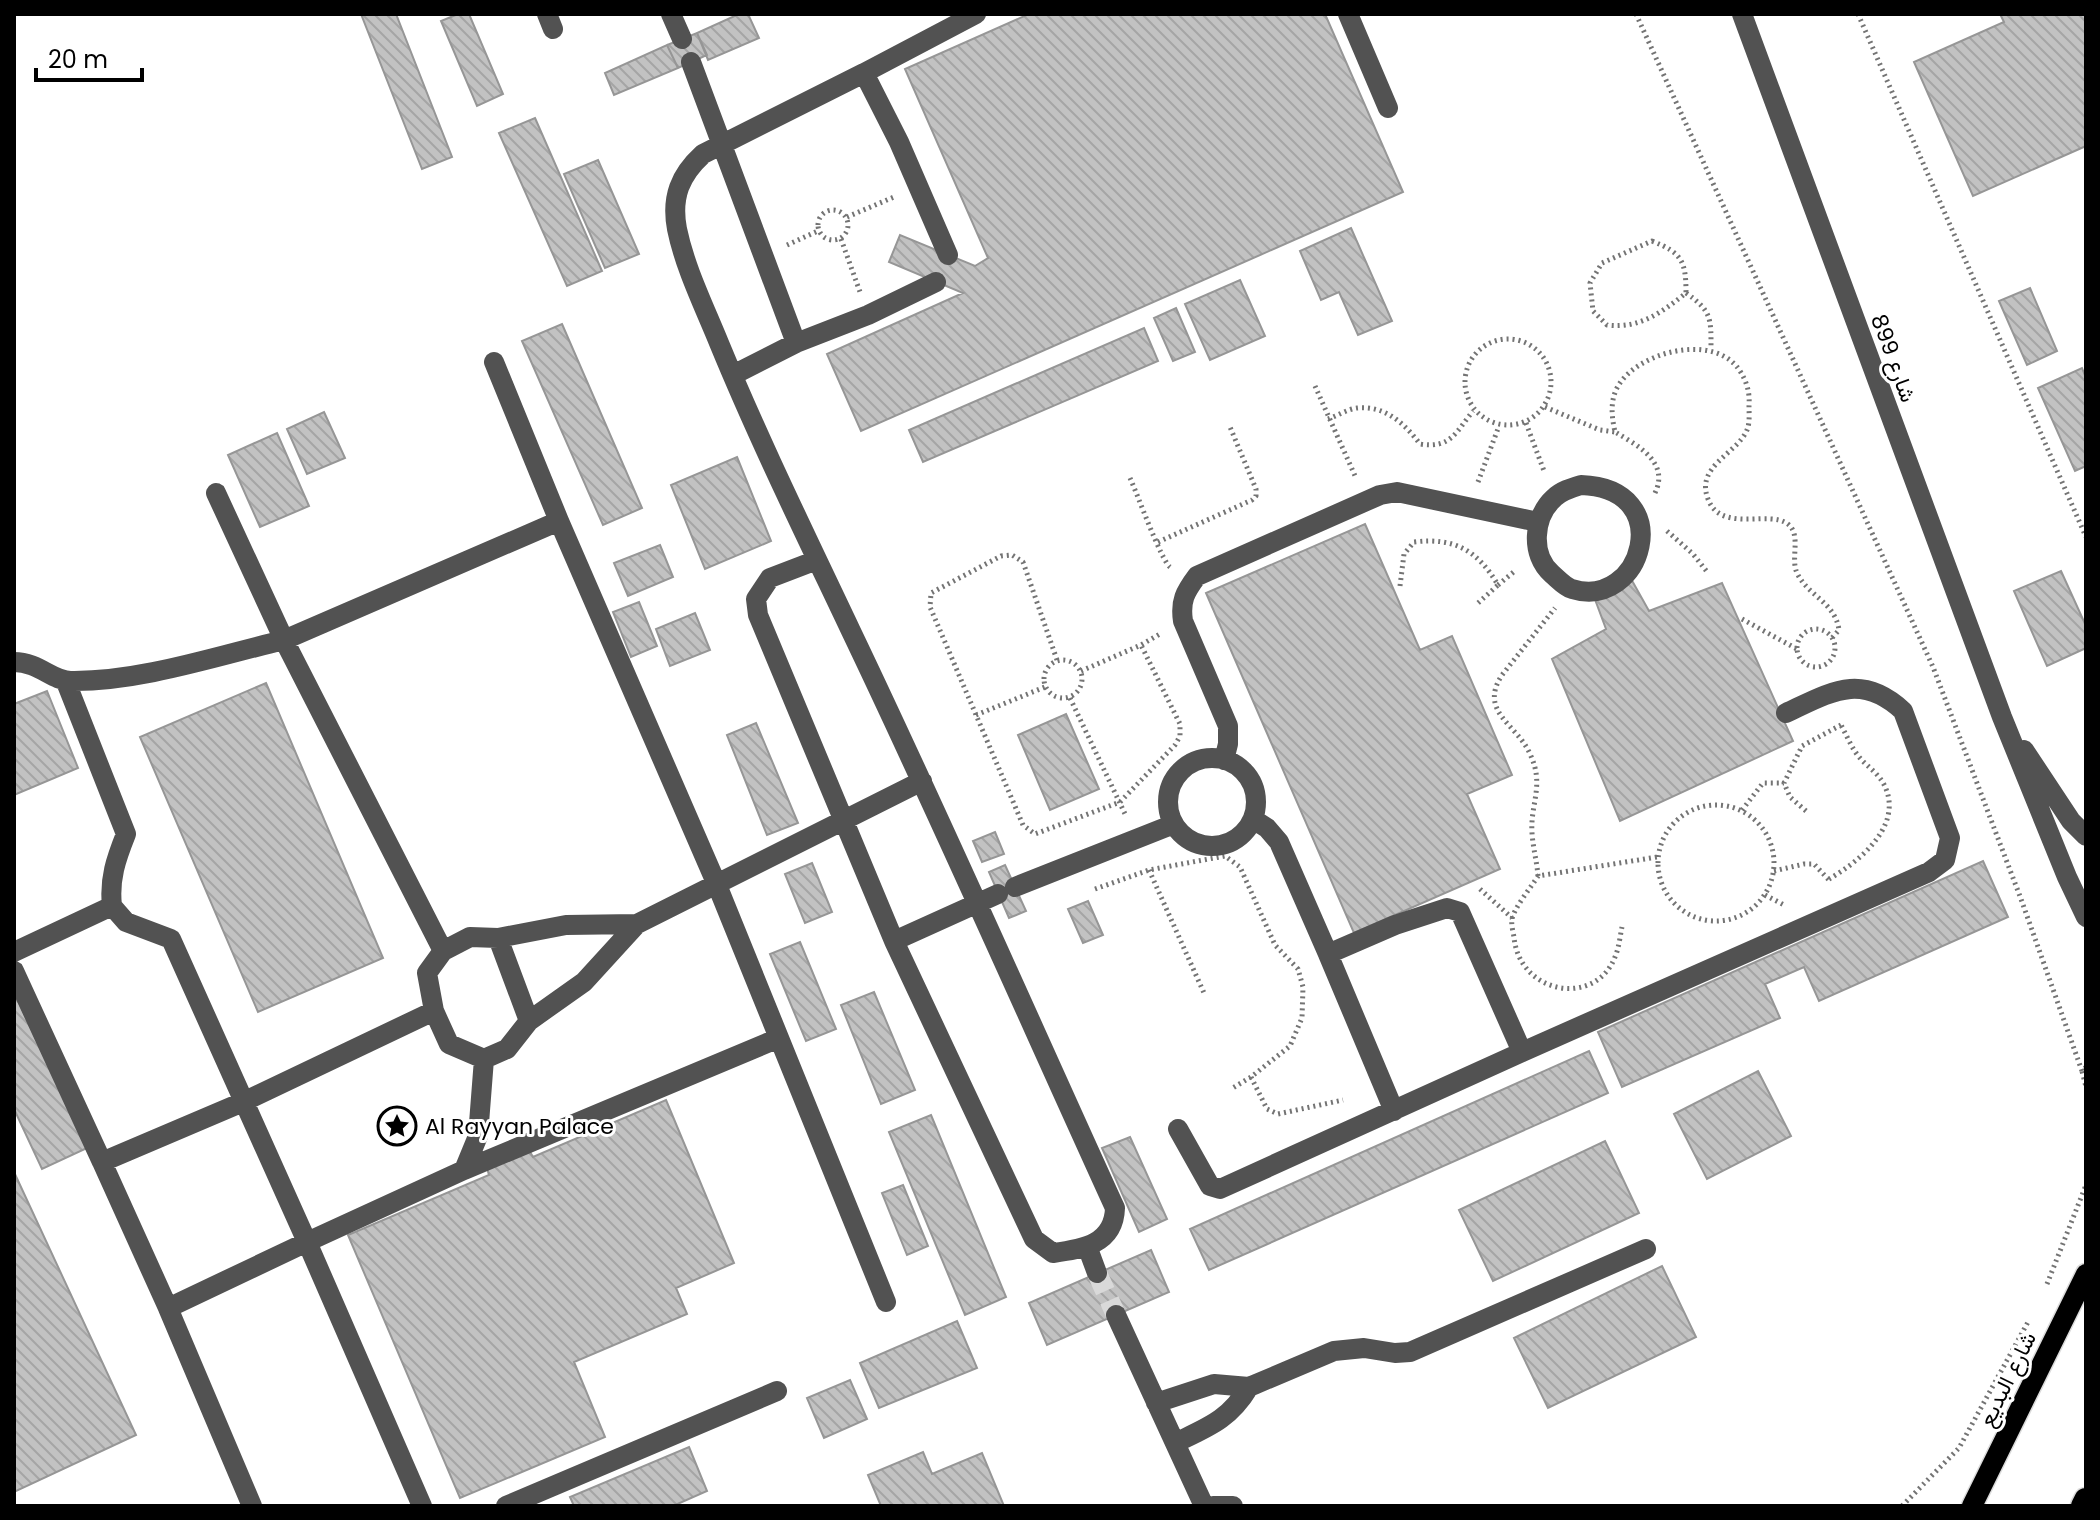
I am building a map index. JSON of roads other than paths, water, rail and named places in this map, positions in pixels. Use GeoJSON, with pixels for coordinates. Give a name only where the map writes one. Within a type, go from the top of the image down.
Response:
{"type":"FeatureCollection","features":[{"type":"Feature","properties":{"kind":"highway"},"geometry":{"type":"LineString","coordinates":[[2083,1506],[2086,1500]]}},
{"type":"Feature","properties":{"kind":"main road","name":"شارع البديع"},"geometry":{"type":"LineString","coordinates":[[1972,1506],[2086,1274]]}},
{"type":"Feature","properties":{"kind":"street"},"geometry":{"type":"LineString","coordinates":[[671,14],[682,39]]}},
{"type":"Feature","properties":{"kind":"street"},"geometry":{"type":"LineString","coordinates":[[817,560],[770,578],[756,599],[758,615],[894,941],[1034,1239],[1053,1253],[1087,1246],[1105,1237],[1115,1223],[1115,1208],[922,781],[733,375],[695,282],[677,228],[675,196],[686,169],[703,154],[976,14]]}},
{"type":"Feature","properties":{"kind":"street"},"geometry":{"type":"LineString","coordinates":[[1348,14],[1388,108]]}},
{"type":"Feature","properties":{"kind":"street","name":"شارع 899"},"geometry":{"type":"LineString","coordinates":[[1742,14],[2002,717],[2086,917]]}},
{"type":"Feature","properties":{"kind":"street"},"geometry":{"type":"LineString","coordinates":[[691,62],[796,343]]}},
{"type":"Feature","properties":{"kind":"street"},"geometry":{"type":"LineString","coordinates":[[864,73],[948,255]]}},
{"type":"Feature","properties":{"kind":"street"},"geometry":{"type":"LineString","coordinates":[[733,375],[796,343],[868,315],[936,282]]}},
{"type":"Feature","properties":{"kind":"street"},"geometry":{"type":"LineString","coordinates":[[494,362],[559,521],[717,885],[886,1302]]}},
{"type":"Feature","properties":{"kind":"street"},"geometry":{"type":"LineString","coordinates":[[1581,485],[1597,485],[1627,501],[1636,515],[1641,532],[1640,548],[1634,564],[1624,577],[1610,586],[1593,590],[1571,589],[1548,571],[1540,556],[1536,539],[1538,522],[1553,498],[1581,485]]}},
{"type":"Feature","properties":{"kind":"street"},"geometry":{"type":"LineString","coordinates":[[1224,760],[1228,726],[1183,621],[1180,604],[1197,576],[1380,495],[1397,492],[1538,522]]}},
{"type":"Feature","properties":{"kind":"street"},"geometry":{"type":"LineString","coordinates":[[216,493],[284,640],[443,951]]}},
{"type":"Feature","properties":{"kind":"street"},"geometry":{"type":"LineString","coordinates":[[14,662],[29,662],[66,682],[116,680],[284,640],[559,521]]}},
{"type":"Feature","properties":{"kind":"street"},"geometry":{"type":"LineString","coordinates":[[66,682],[126,834],[110,884],[112,906],[126,922],[171,939],[422,1506]]}},
{"type":"Feature","properties":{"kind":"street"},"geometry":{"type":"LineString","coordinates":[[1178,1129],[1210,1186],[1220,1189],[1929,872],[1945,860],[1950,838],[1903,711],[1888,697],[1869,689],[1850,687],[1786,713]]}},
{"type":"Feature","properties":{"kind":"street","name":"شارع 899"},"geometry":{"type":"LineString","coordinates":[[2002,717],[2071,821],[2086,836]]}},
{"type":"Feature","properties":{"kind":"street"},"geometry":{"type":"LineString","coordinates":[[1210,758],[1224,760],[1248,777],[1255,791],[1253,819],[1245,831],[1222,845],[1208,846],[1194,842],[1174,824],[1169,810],[1173,781],[1195,761],[1210,758]]}},
{"type":"Feature","properties":{"kind":"street"},"geometry":{"type":"LineString","coordinates":[[637,924],[566,925],[498,938],[470,937],[443,951],[427,973],[434,1011],[449,1044],[484,1059],[507,1049],[529,1021],[584,982],[637,924],[922,781]]}},
{"type":"Feature","properties":{"kind":"street"},"geometry":{"type":"LineString","coordinates":[[1253,819],[1267,828],[1279,842],[1394,1111]]}},
{"type":"Feature","properties":{"kind":"street"},"geometry":{"type":"LineString","coordinates":[[894,941],[1007,890],[1174,824]]}},
{"type":"Feature","properties":{"kind":"street"},"geometry":{"type":"LineString","coordinates":[[14,952],[112,906]]}},
{"type":"Feature","properties":{"kind":"street"},"geometry":{"type":"LineString","coordinates":[[1328,954],[1395,925],[1447,908],[1455,909],[1460,912],[1522,1052]]}},
{"type":"Feature","properties":{"kind":"street"},"geometry":{"type":"LineString","coordinates":[[498,938],[529,1021]]}},
{"type":"Feature","properties":{"kind":"street"},"geometry":{"type":"LineString","coordinates":[[14,971],[168,1308],[252,1506]]}},
{"type":"Feature","properties":{"kind":"street"},"geometry":{"type":"LineString","coordinates":[[102,1162],[243,1102],[434,1011]]}},
{"type":"Feature","properties":{"kind":"street"},"geometry":{"type":"LineString","coordinates":[[168,1308],[464,1170],[779,1038]]}},
{"type":"Feature","properties":{"kind":"street"},"geometry":{"type":"LineString","coordinates":[[464,1170],[478,1136],[484,1059]]}},
{"type":"Feature","properties":{"kind":"street"},"geometry":{"type":"LineString","coordinates":[[1087,1246],[1097,1273]]}},
{"type":"Feature","properties":{"kind":"street"},"geometry":{"type":"LineString","coordinates":[[1156,1403],[1214,1384],[1249,1387],[1334,1351],[1364,1348],[1410,1352],[1646,1249]]}},
{"type":"Feature","properties":{"kind":"street"},"geometry":{"type":"LineString","coordinates":[[1116,1315],[1204,1506]]}},
{"type":"Feature","properties":{"kind":"street"},"geometry":{"type":"LineString","coordinates":[[1175,1443],[1228,1415],[1249,1387]]}},
{"type":"Feature","properties":{"kind":"street"},"geometry":{"type":"LineString","coordinates":[[506,1506],[777,1391]]}},
{"type":"Feature","properties":{"kind":"street"},"geometry":{"type":"LineString","coordinates":[[1213,1506],[1233,1506]]}},
{"type":"Feature","properties":{"kind":"tunnel"},"geometry":{"type":"LineString","coordinates":[[1097,1273],[1116,1315]]}},
{"type":"Feature","properties":{"kind":"place","name":"Al Rayyan Palace"},"geometry":{"type":"Point","coordinates":[397,1126]}}]}
